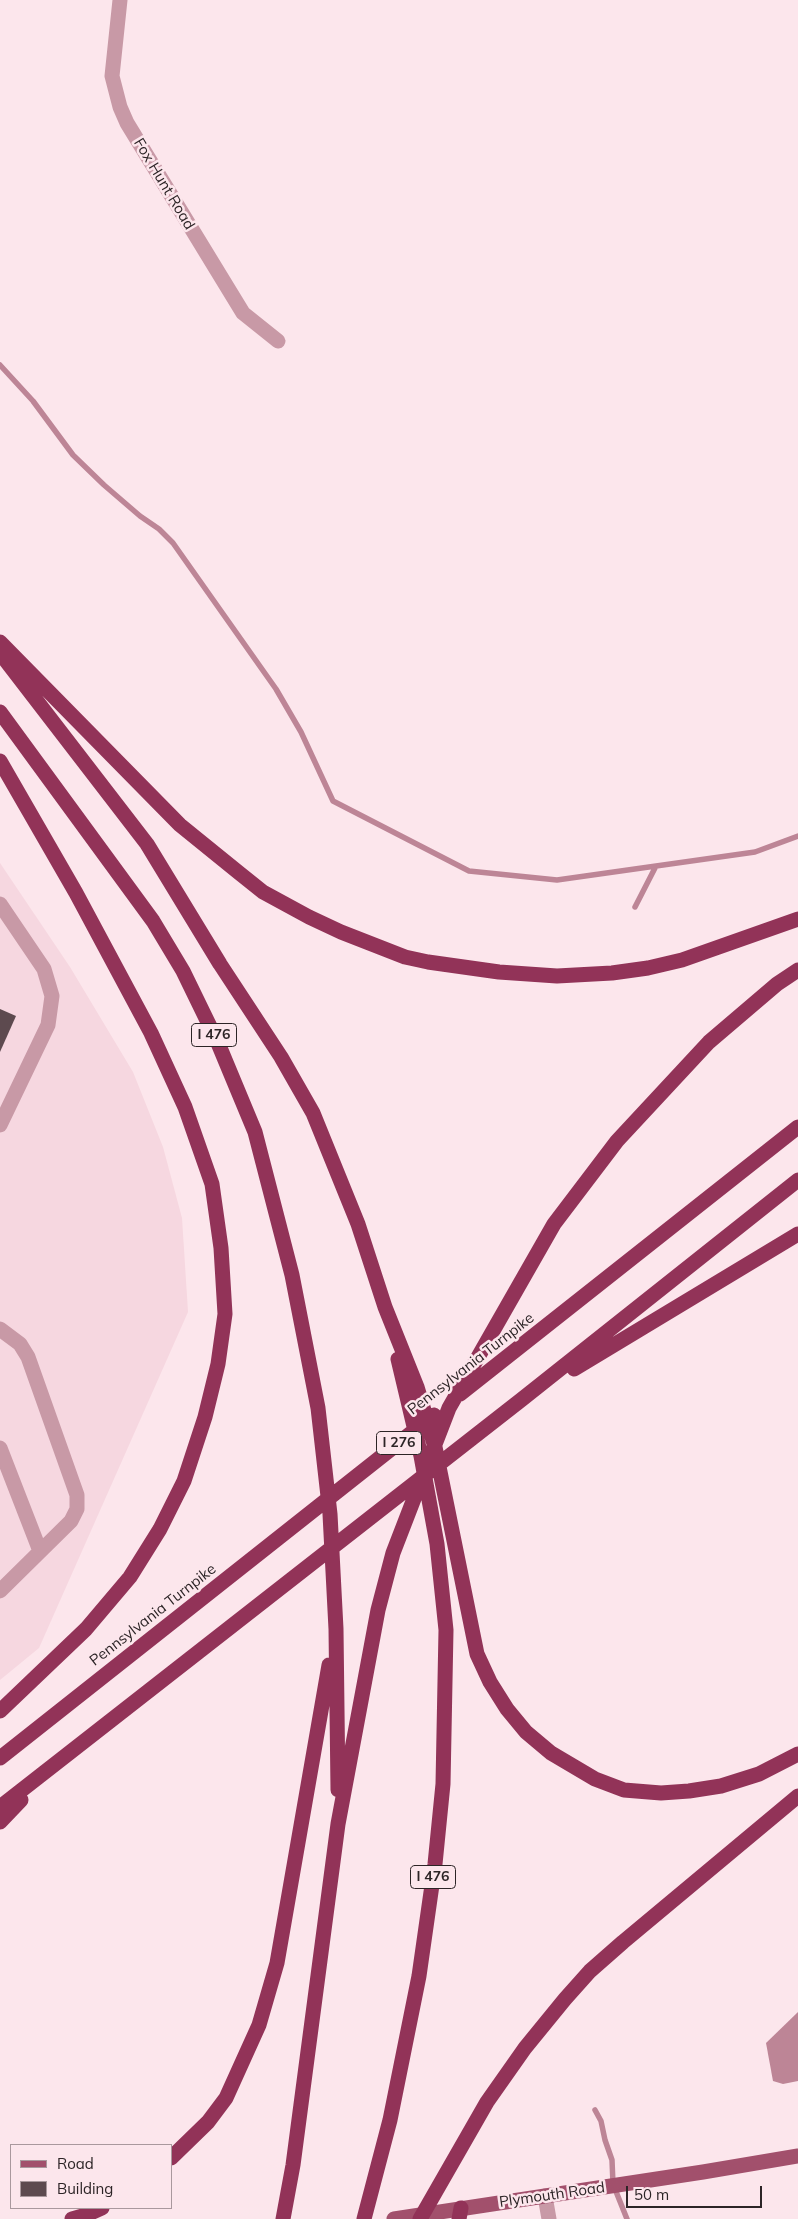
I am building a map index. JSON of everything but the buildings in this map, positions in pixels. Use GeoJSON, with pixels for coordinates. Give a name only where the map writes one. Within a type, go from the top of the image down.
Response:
{"type":"FeatureCollection","features":[{"type":"Feature","properties":{"kind":"highway"},"geometry":{"type":"LineString","coordinates":[[0,642],[180,825],[264,892],[309,917],[350,936],[405,957],[499,972],[557,976],[612,973],[648,968],[682,960],[798,919]]}},
{"type":"Feature","properties":{"kind":"highway","name":"I 476"},"geometry":{"type":"LineString","coordinates":[[0,653],[147,844],[220,964],[281,1057],[313,1113],[358,1224],[385,1307],[421,1456],[437,1544],[446,1630],[443,1784],[435,1864],[419,1976],[390,2120],[364,2219]]}},
{"type":"Feature","properties":{"kind":"highway","name":"I 476"},"geometry":{"type":"LineString","coordinates":[[0,712],[153,921],[182,971],[218,1043],[255,1132],[292,1275],[318,1408],[330,1514],[336,1629],[338,1824],[293,2165],[283,2219]]}},
{"type":"Feature","properties":{"kind":"highway"},"geometry":{"type":"LineString","coordinates":[[0,761],[76,893],[150,1033],[185,1107],[212,1184],[221,1248],[224,1314],[218,1364],[205,1417],[184,1481],[160,1529],[130,1577],[86,1629],[0,1711]]}},
{"type":"Feature","properties":{"kind":"highway"},"geometry":{"type":"LineString","coordinates":[[338,1824],[378,1610],[393,1553],[449,1408],[554,1224],[617,1141],[710,1042],[762,996],[798,970]]}},
{"type":"Feature","properties":{"kind":"highway","name":"Pennsylvania Turnpike"},"geometry":{"type":"LineString","coordinates":[[0,1758],[798,1127]]}},
{"type":"Feature","properties":{"kind":"highway","name":"I 276"},"geometry":{"type":"LineString","coordinates":[[0,1806],[521,1400],[798,1180]]}},
{"type":"Feature","properties":{"kind":"highway"},"geometry":{"type":"LineString","coordinates":[[521,1400],[798,1234]]}},
{"type":"Feature","properties":{"kind":"highway"},"geometry":{"type":"LineString","coordinates":[[385,1307],[417,1387],[435,1447],[477,1654],[490,1682],[507,1709],[526,1732],[551,1752],[595,1779],[624,1790],[661,1793],[721,1786],[759,1774],[798,1754]]}},
{"type":"Feature","properties":{"kind":"highway"},"geometry":{"type":"LineString","coordinates":[[172,2157],[208,2122],[226,2098],[259,2025],[270,1992],[277,1963],[336,1629]]}},
{"type":"Feature","properties":{"kind":"highway"},"geometry":{"type":"LineString","coordinates":[[0,1822],[57,1761]]}},
{"type":"Feature","properties":{"kind":"highway"},"geometry":{"type":"LineString","coordinates":[[420,2219],[487,2102],[526,2048],[590,1971],[798,1796]]}},
{"type":"Feature","properties":{"kind":"highway"},"geometry":{"type":"LineString","coordinates":[[72,2219],[100,2209]]}},
{"type":"Feature","properties":{"kind":"main road","name":"Plymouth Road"},"geometry":{"type":"LineString","coordinates":[[394,2219],[460,2214],[545,2196],[798,2156]]}},
{"type":"Feature","properties":{"kind":"street","name":"Fox Hunt Road"},"geometry":{"type":"LineString","coordinates":[[120,0],[112,76],[124,115],[243,313],[278,341]]}},
{"type":"Feature","properties":{"kind":"street"},"geometry":{"type":"LineString","coordinates":[[0,904],[44,969],[52,996],[48,1025],[0,1124]]}},
{"type":"Feature","properties":{"kind":"street"},"geometry":{"type":"LineString","coordinates":[[0,1329],[20,1344],[28,1357],[78,1495],[78,1509],[71,1521],[0,1591]]}},
{"type":"Feature","properties":{"kind":"street"},"geometry":{"type":"LineString","coordinates":[[0,1448],[40,1551]]}},
{"type":"Feature","properties":{"kind":"street"},"geometry":{"type":"LineString","coordinates":[[545,2196],[550,2219]]}},
{"type":"Feature","properties":{"kind":"shaded area"},"geometry":{"type":"Polygon","coordinates":[[[0,863],[70,967],[133,1072],[163,1147],[182,1218],[188,1312],[39,1648],[0,1680],[0,863]]]}},
{"type":"Feature","properties":{"kind":"shaded area"},"geometry":{"type":"Polygon","coordinates":[[[798,2012],[798,2081],[783,2084],[773,2081],[766,2043],[798,2012]]]}},
{"type":"Feature","properties":{"kind":"waterway"},"geometry":{"type":"LineString","coordinates":[[0,365],[33,401],[73,455],[104,485],[140,516],[159,529],[173,543],[276,689],[301,732],[333,801],[469,871],[557,880],[755,852],[798,836]]}},
{"type":"Feature","properties":{"kind":"waterway"},"geometry":{"type":"LineString","coordinates":[[635,907],[656,866]]}},
{"type":"Feature","properties":{"kind":"waterway"},"geometry":{"type":"LineString","coordinates":[[595,2110],[601,2121],[612,2160],[613,2184],[627,2219]]}}]}
